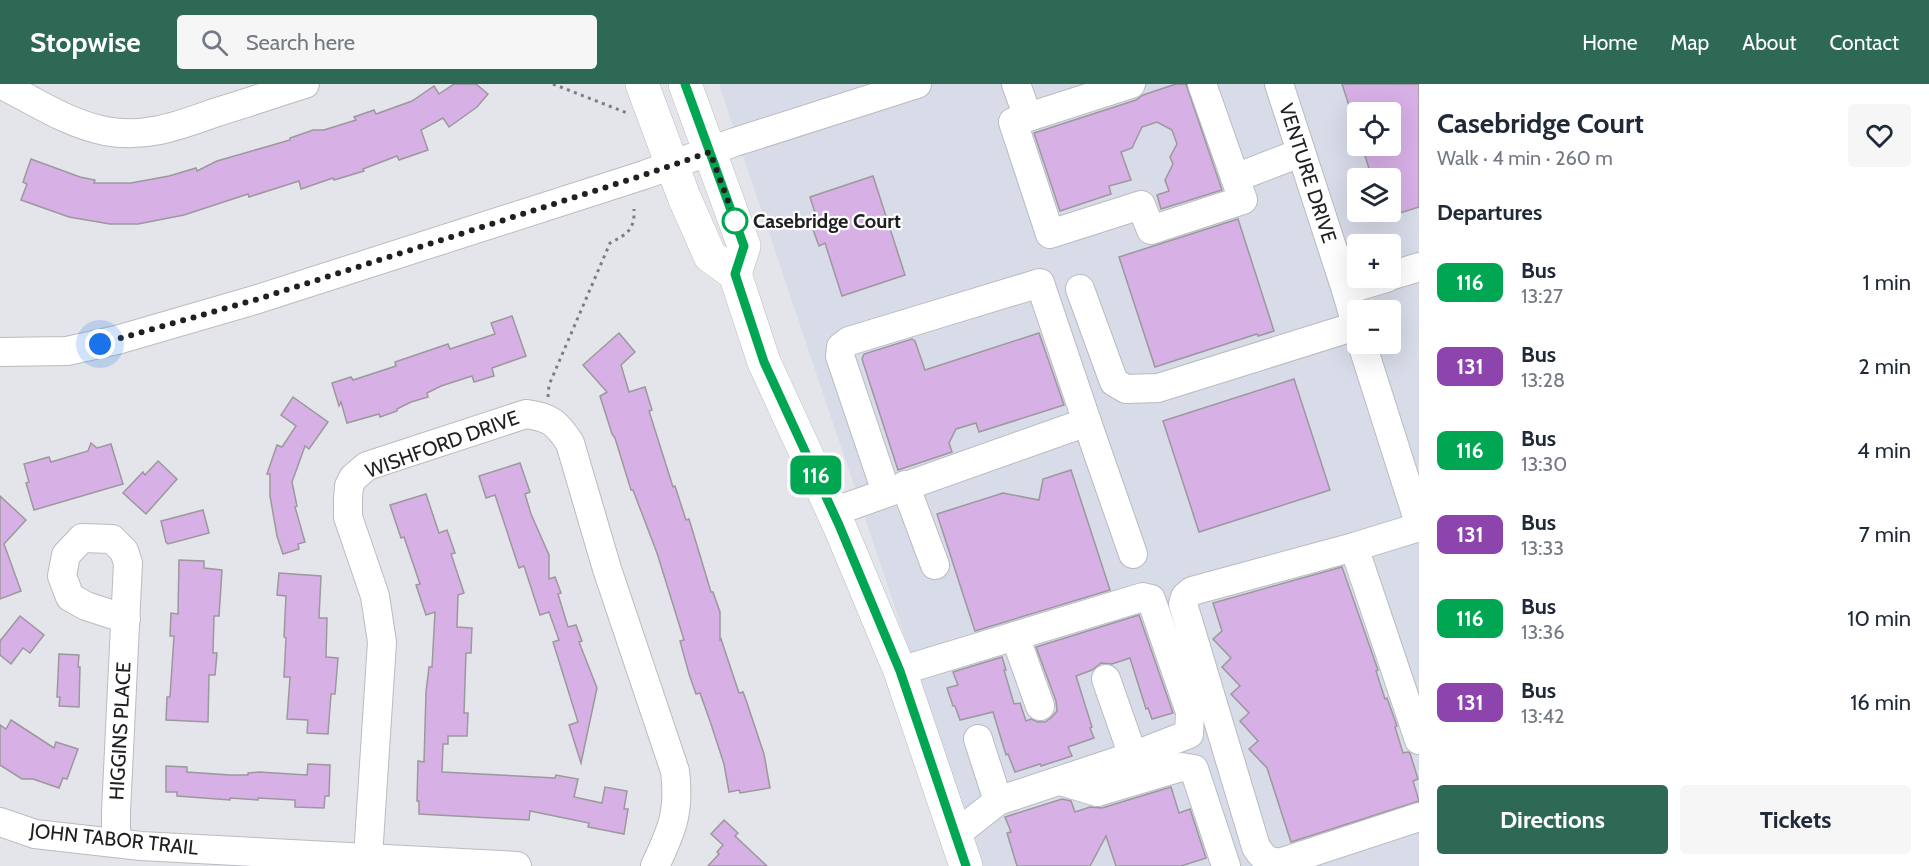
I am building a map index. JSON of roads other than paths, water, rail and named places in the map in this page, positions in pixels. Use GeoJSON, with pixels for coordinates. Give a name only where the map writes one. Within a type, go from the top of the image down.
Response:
{"type":"FeatureCollection","features":[{"type":"Feature","properties":{"kind":"main road"},"geometry":{"type":"LineString","coordinates":[[642,84],[684,198],[710,256],[735,274],[764,362],[833,512],[900,671],[966,866]]}},
{"type":"Feature","properties":{"kind":"main road"},"geometry":{"type":"LineString","coordinates":[[685,84],[695,117],[744,246],[735,274]]}},
{"type":"Feature","properties":{"kind":"street"},"geometry":{"type":"LineString","coordinates":[[0,84],[73,121],[106,131],[128,133],[160,131],[305,84]]}},
{"type":"Feature","properties":{"kind":"street"},"geometry":{"type":"LineString","coordinates":[[0,352],[68,351],[117,340],[270,295],[917,84]]}},
{"type":"Feature","properties":{"kind":"street"},"geometry":{"type":"LineString","coordinates":[[1016,84],[1028,117]]}},
{"type":"Feature","properties":{"kind":"street"},"geometry":{"type":"LineString","coordinates":[[1131,84],[1013,122],[1050,234],[1141,206],[1151,230],[1243,200],[1202,84]]}},
{"type":"Feature","properties":{"kind":"street","name":"VENTURE DRIVE"},"geometry":{"type":"LineString","coordinates":[[1279,84],[1349,300]]}},
{"type":"Feature","properties":{"kind":"street"},"geometry":{"type":"LineString","coordinates":[[1235,178],[1300,153]]}},
{"type":"Feature","properties":{"kind":"street"},"geometry":{"type":"LineString","coordinates":[[1401,273],[1419,267]]}},
{"type":"Feature","properties":{"kind":"street"},"geometry":{"type":"LineString","coordinates":[[935,565],[896,489],[840,356],[842,347],[849,341],[1040,283],[1133,554]]}},
{"type":"Feature","properties":{"kind":"street"},"geometry":{"type":"LineString","coordinates":[[1346,290],[1353,288]]}},
{"type":"Feature","properties":{"kind":"street"},"geometry":{"type":"LineString","coordinates":[[1080,289],[1114,382],[1126,389],[1158,388],[1347,336]]}},
{"type":"Feature","properties":{"kind":"street","name":"VENTURE DRIVE"},"geometry":{"type":"LineString","coordinates":[[1365,354],[1419,525]]}},
{"type":"Feature","properties":{"kind":"street","name":"WISHFORD DRIVE"},"geometry":{"type":"LineString","coordinates":[[368,857],[382,642],[375,596],[348,517],[349,486],[352,478],[367,466],[526,414],[544,416],[560,426],[570,443],[607,569],[675,771],[677,788],[675,818],[670,835],[655,866]]}},
{"type":"Feature","properties":{"kind":"street"},"geometry":{"type":"LineString","coordinates":[[833,512],[1087,422]]}},
{"type":"Feature","properties":{"kind":"street"},"geometry":{"type":"LineString","coordinates":[[1419,525],[1354,547],[1192,591],[1185,597],[1183,604],[1256,847],[1263,857],[1272,863],[1282,862],[1419,817]]}},
{"type":"Feature","properties":{"kind":"street"},"geometry":{"type":"LineString","coordinates":[[1354,547],[1419,740]]}},
{"type":"Feature","properties":{"kind":"street"},"geometry":{"type":"LineString","coordinates":[[900,671],[1143,597],[1150,599],[1190,712],[1189,734],[1061,781],[998,801],[956,834]]}},
{"type":"Feature","properties":{"kind":"street","name":"HIGGINS PLACE"},"geometry":{"type":"LineString","coordinates":[[116,843],[126,619]]}},
{"type":"Feature","properties":{"kind":"street"},"geometry":{"type":"LineString","coordinates":[[1016,636],[1040,706]]}},
{"type":"Feature","properties":{"kind":"street"},"geometry":{"type":"LineString","coordinates":[[1106,679],[1132,756]]}},
{"type":"Feature","properties":{"kind":"street"},"geometry":{"type":"LineString","coordinates":[[978,739],[998,801]]}},
{"type":"Feature","properties":{"kind":"street"},"geometry":{"type":"LineString","coordinates":[[1061,781],[1097,792],[1181,767],[1194,769],[1226,866]]}},
{"type":"Feature","properties":{"kind":"street","name":"JOHN TABOR TRAIL"},"geometry":{"type":"LineString","coordinates":[[0,822],[35,834],[116,843],[517,866]]}},
{"type":"Feature","properties":{"kind":"place","name":"Casebridge Court"},"geometry":{"type":"Point","coordinates":[735,221]}}]}
